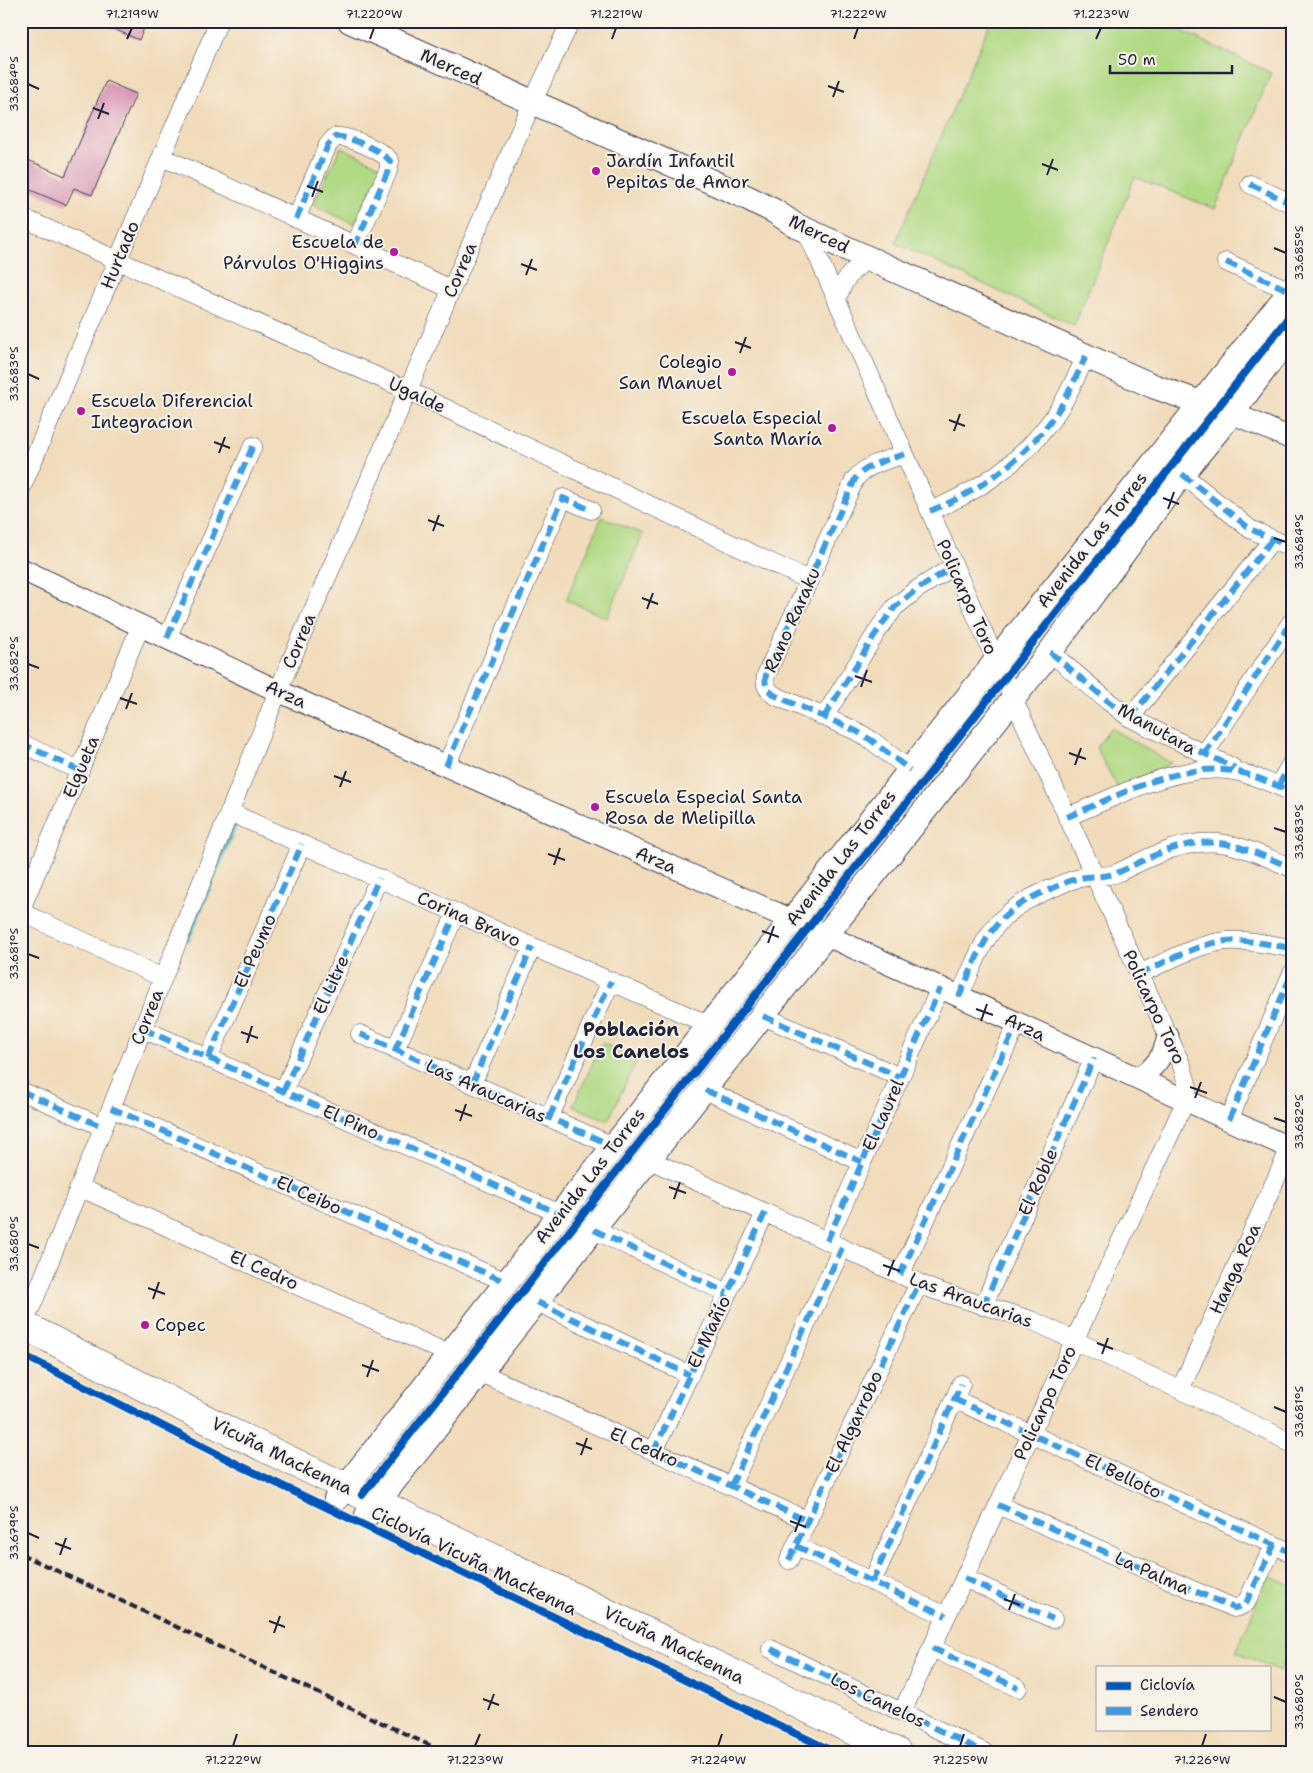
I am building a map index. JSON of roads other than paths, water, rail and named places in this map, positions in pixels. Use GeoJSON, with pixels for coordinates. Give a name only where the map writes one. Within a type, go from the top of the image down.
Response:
{"type":"FeatureCollection","features":[{"type":"Feature","properties":{"kind":"main road","name":"Merced"},"geometry":{"type":"LineString","coordinates":[[350,21],[748,198],[806,230],[1153,386],[1232,413]]}},
{"type":"Feature","properties":{"kind":"main road","name":"Avenida Las Torres"},"geometry":{"type":"LineString","coordinates":[[340,1493],[1291,290]]}},
{"type":"Feature","properties":{"kind":"main road","name":"Avenida Las Torres"},"geometry":{"type":"LineString","coordinates":[[372,1508],[650,1160],[1050,652],[1182,474],[1232,413],[1292,332]]}},
{"type":"Feature","properties":{"kind":"main road","name":"Vicuña Mackenna"},"geometry":{"type":"LineString","coordinates":[[22,1330],[227,1430],[340,1493],[896,1752]]}},
{"type":"Feature","properties":{"kind":"main road","name":"Vicuña Mackenna"},"geometry":{"type":"LineString","coordinates":[[372,1508],[856,1752]]}},
{"type":"Feature","properties":{"kind":"street","name":"Hurtado"},"geometry":{"type":"LineString","coordinates":[[21,489],[219,21]]}},
{"type":"Feature","properties":{"kind":"street","name":"Correa"},"geometry":{"type":"LineString","coordinates":[[22,1330],[278,691],[532,103],[571,21]]}},
{"type":"Feature","properties":{"kind":"street"},"geometry":{"type":"LineString","coordinates":[[296,218],[328,146],[336,137],[346,137],[383,154],[390,161],[388,171],[355,245]]}},
{"type":"Feature","properties":{"kind":"street"},"geometry":{"type":"LineString","coordinates":[[162,157],[451,289]]}},
{"type":"Feature","properties":{"kind":"street"},"geometry":{"type":"LineString","coordinates":[[1250,184],[1292,204]]}},
{"type":"Feature","properties":{"kind":"street","name":"Ugalde"},"geometry":{"type":"LineString","coordinates":[[21,217],[408,390],[810,581]]}},
{"type":"Feature","properties":{"kind":"street","name":"Policarpo Toro"},"geometry":{"type":"LineString","coordinates":[[806,230],[1013,699],[1168,1036],[1188,1087],[1186,1100],[902,1712]]}},
{"type":"Feature","properties":{"kind":"street"},"geometry":{"type":"LineString","coordinates":[[837,299],[844,281],[855,268],[870,259]]}},
{"type":"Feature","properties":{"kind":"street"},"geometry":{"type":"LineString","coordinates":[[1226,262],[1291,290]]}},
{"type":"Feature","properties":{"kind":"street"},"geometry":{"type":"LineString","coordinates":[[930,511],[986,483],[1022,453],[1057,412],[1086,356]]}},
{"type":"Feature","properties":{"kind":"street","name":"Merced"},"geometry":{"type":"LineString","coordinates":[[1232,413],[1292,439]]}},
{"type":"Feature","properties":{"kind":"street"},"geometry":{"type":"LineString","coordinates":[[167,638],[253,446]]}},
{"type":"Feature","properties":{"kind":"street","name":"Rano Raraku"},"geometry":{"type":"LineString","coordinates":[[905,454],[869,467],[856,479],[766,675],[765,683],[769,692],[864,736],[910,770]]}},
{"type":"Feature","properties":{"kind":"street"},"geometry":{"type":"LineString","coordinates":[[1182,474],[1250,529],[1292,548]]}},
{"type":"Feature","properties":{"kind":"street"},"geometry":{"type":"LineString","coordinates":[[446,766],[563,498],[591,510]]}},
{"type":"Feature","properties":{"kind":"street"},"geometry":{"type":"LineString","coordinates":[[1130,718],[1272,540]]}},
{"type":"Feature","properties":{"kind":"street"},"geometry":{"type":"LineString","coordinates":[[824,717],[880,627],[895,607],[916,590],[954,566]]}},
{"type":"Feature","properties":{"kind":"street","name":"Arza"},"geometry":{"type":"LineString","coordinates":[[21,569],[278,691],[792,920],[1291,1148]]}},
{"type":"Feature","properties":{"kind":"street"},"geometry":{"type":"LineString","coordinates":[[1204,755],[1292,621]]}},
{"type":"Feature","properties":{"kind":"street","name":"Elgueta"},"geometry":{"type":"LineString","coordinates":[[21,911],[141,625]]}},
{"type":"Feature","properties":{"kind":"street","name":"Manutara"},"geometry":{"type":"LineString","coordinates":[[1050,652],[1130,718],[1204,755],[1285,789]]}},
{"type":"Feature","properties":{"kind":"street"},"geometry":{"type":"LineString","coordinates":[[21,743],[80,771]]}},
{"type":"Feature","properties":{"kind":"street"},"geometry":{"type":"LineString","coordinates":[[1285,789],[1292,762]]}},
{"type":"Feature","properties":{"kind":"street","name":"Manutara"},"geometry":{"type":"LineString","coordinates":[[1067,817],[1176,774],[1222,770],[1249,774]]}},
{"type":"Feature","properties":{"kind":"street","name":"Corina Bravo"},"geometry":{"type":"LineString","coordinates":[[229,812],[709,1025]]}},
{"type":"Feature","properties":{"kind":"street","name":"El Laurel"},"geometry":{"type":"LineString","coordinates":[[731,1486],[834,1245],[862,1162],[900,1077],[950,992],[994,927],[1009,911],[1028,898],[1075,879],[1115,874],[1146,858],[1185,844],[1209,842],[1233,844],[1292,868]]}},
{"type":"Feature","properties":{"kind":"street","name":"El Peumo"},"geometry":{"type":"LineString","coordinates":[[208,1059],[302,844]]}},
{"type":"Feature","properties":{"kind":"street","name":"El Litre"},"geometry":{"type":"LineString","coordinates":[[283,1092],[379,878]]}},
{"type":"Feature","properties":{"kind":"street"},"geometry":{"type":"LineString","coordinates":[[21,911],[163,978]]}},
{"type":"Feature","properties":{"kind":"street"},"geometry":{"type":"LineString","coordinates":[[395,1050],[456,913]]}},
{"type":"Feature","properties":{"kind":"street"},"geometry":{"type":"LineString","coordinates":[[1139,974],[1195,949],[1224,941],[1246,941],[1292,948]]}},
{"type":"Feature","properties":{"kind":"street"},"geometry":{"type":"LineString","coordinates":[[472,1084],[532,946]]}},
{"type":"Feature","properties":{"kind":"street"},"geometry":{"type":"LineString","coordinates":[[1229,1120],[1292,973]]}},
{"type":"Feature","properties":{"kind":"street"},"geometry":{"type":"LineString","coordinates":[[549,1118],[611,981]]}},
{"type":"Feature","properties":{"kind":"street"},"geometry":{"type":"LineString","coordinates":[[763,1016],[900,1077]]}},
{"type":"Feature","properties":{"kind":"street"},"geometry":{"type":"LineString","coordinates":[[900,1275],[1018,1024]]}},
{"type":"Feature","properties":{"kind":"street","name":"El Pino"},"geometry":{"type":"LineString","coordinates":[[142,1029],[560,1214]]}},
{"type":"Feature","properties":{"kind":"street","name":"Las Araucarias"},"geometry":{"type":"LineString","coordinates":[[360,1034],[613,1146]]}},
{"type":"Feature","properties":{"kind":"street"},"geometry":{"type":"LineString","coordinates":[[1137,1078],[1156,1065],[1166,1046],[1168,1036]]}},
{"type":"Feature","properties":{"kind":"street","name":"El Roble"},"geometry":{"type":"LineString","coordinates":[[983,1306],[1094,1058]]}},
{"type":"Feature","properties":{"kind":"street"},"geometry":{"type":"LineString","coordinates":[[21,1090],[104,1127]]}},
{"type":"Feature","properties":{"kind":"street"},"geometry":{"type":"LineString","coordinates":[[705,1090],[862,1162]]}},
{"type":"Feature","properties":{"kind":"street","name":"El Ceibo"},"geometry":{"type":"LineString","coordinates":[[111,1108],[506,1282]]}},
{"type":"Feature","properties":{"kind":"street","name":"Hanga Roa"},"geometry":{"type":"LineString","coordinates":[[1180,1390],[1291,1148]]}},
{"type":"Feature","properties":{"kind":"street","name":"Las Araucarias"},"geometry":{"type":"LineString","coordinates":[[650,1160],[918,1283],[957,1299],[1030,1320],[1292,1444]]}},
{"type":"Feature","properties":{"kind":"street","name":"El Cedro"},"geometry":{"type":"LineString","coordinates":[[80,1187],[449,1354]]}},
{"type":"Feature","properties":{"kind":"street","name":"El Mañío"},"geometry":{"type":"LineString","coordinates":[[654,1451],[765,1213]]}},
{"type":"Feature","properties":{"kind":"street"},"geometry":{"type":"LineString","coordinates":[[594,1230],[727,1294]]}},
{"type":"Feature","properties":{"kind":"street","name":"El Algarrobo"},"geometry":{"type":"LineString","coordinates":[[872,1582],[793,1553],[918,1283]]}},
{"type":"Feature","properties":{"kind":"street"},"geometry":{"type":"LineString","coordinates":[[537,1302],[690,1375]]}},
{"type":"Feature","properties":{"kind":"street","name":"El Cedro"},"geometry":{"type":"LineString","coordinates":[[481,1373],[808,1521]]}},
{"type":"Feature","properties":{"kind":"street","name":"El Belloto"},"geometry":{"type":"LineString","coordinates":[[872,1582],[957,1391],[1031,1434],[1292,1553]]}},
{"type":"Feature","properties":{"kind":"street","name":"La Palma"},"geometry":{"type":"LineString","coordinates":[[998,1504],[1234,1608],[1246,1603],[1274,1545]]}},
{"type":"Feature","properties":{"kind":"street"},"geometry":{"type":"LineString","coordinates":[[964,1578],[1053,1619]]}},
{"type":"Feature","properties":{"kind":"street"},"geometry":{"type":"LineString","coordinates":[[872,1582],[946,1616]]}},
{"type":"Feature","properties":{"kind":"street"},"geometry":{"type":"LineString","coordinates":[[932,1648],[1018,1688]]}},
{"type":"Feature","properties":{"kind":"street","name":"Los Canelos"},"geometry":{"type":"LineString","coordinates":[[771,1649],[984,1752]]}},
{"type":"Feature","properties":{"kind":"waterway"},"geometry":{"type":"LineString","coordinates":[[188,939],[234,826]]}},
{"type":"Feature","properties":{"kind":"railway"},"geometry":{"type":"LineString","coordinates":[[21,1554],[444,1752]]}},
{"type":"Feature","properties":{"kind":"place","name":"Jardín Infantil Pepitas de Amor"},"geometry":{"type":"Point","coordinates":[596,171]}},
{"type":"Feature","properties":{"kind":"place","name":"Escuela de Párvulos O'Higgins"},"geometry":{"type":"Point","coordinates":[394,252]}},
{"type":"Feature","properties":{"kind":"place","name":"Colegio San Manuel"},"geometry":{"type":"Point","coordinates":[732,372]}},
{"type":"Feature","properties":{"kind":"place","name":"Escuela Diferencial Integracion"},"geometry":{"type":"Point","coordinates":[81,411]}},
{"type":"Feature","properties":{"kind":"place","name":"Escuela Especial Santa María"},"geometry":{"type":"Point","coordinates":[832,428]}},
{"type":"Feature","properties":{"kind":"place","name":"Escuela Especial Santa Rosa de Melipilla"},"geometry":{"type":"Point","coordinates":[595,807]}},
{"type":"Feature","properties":{"kind":"place","name":"Copec"},"geometry":{"type":"Point","coordinates":[145,1325]}},
{"type":"Feature","properties":{"kind":"district","name":"Población Los Canelos"},"geometry":{"type":"Point","coordinates":[631,1040]}}]}
